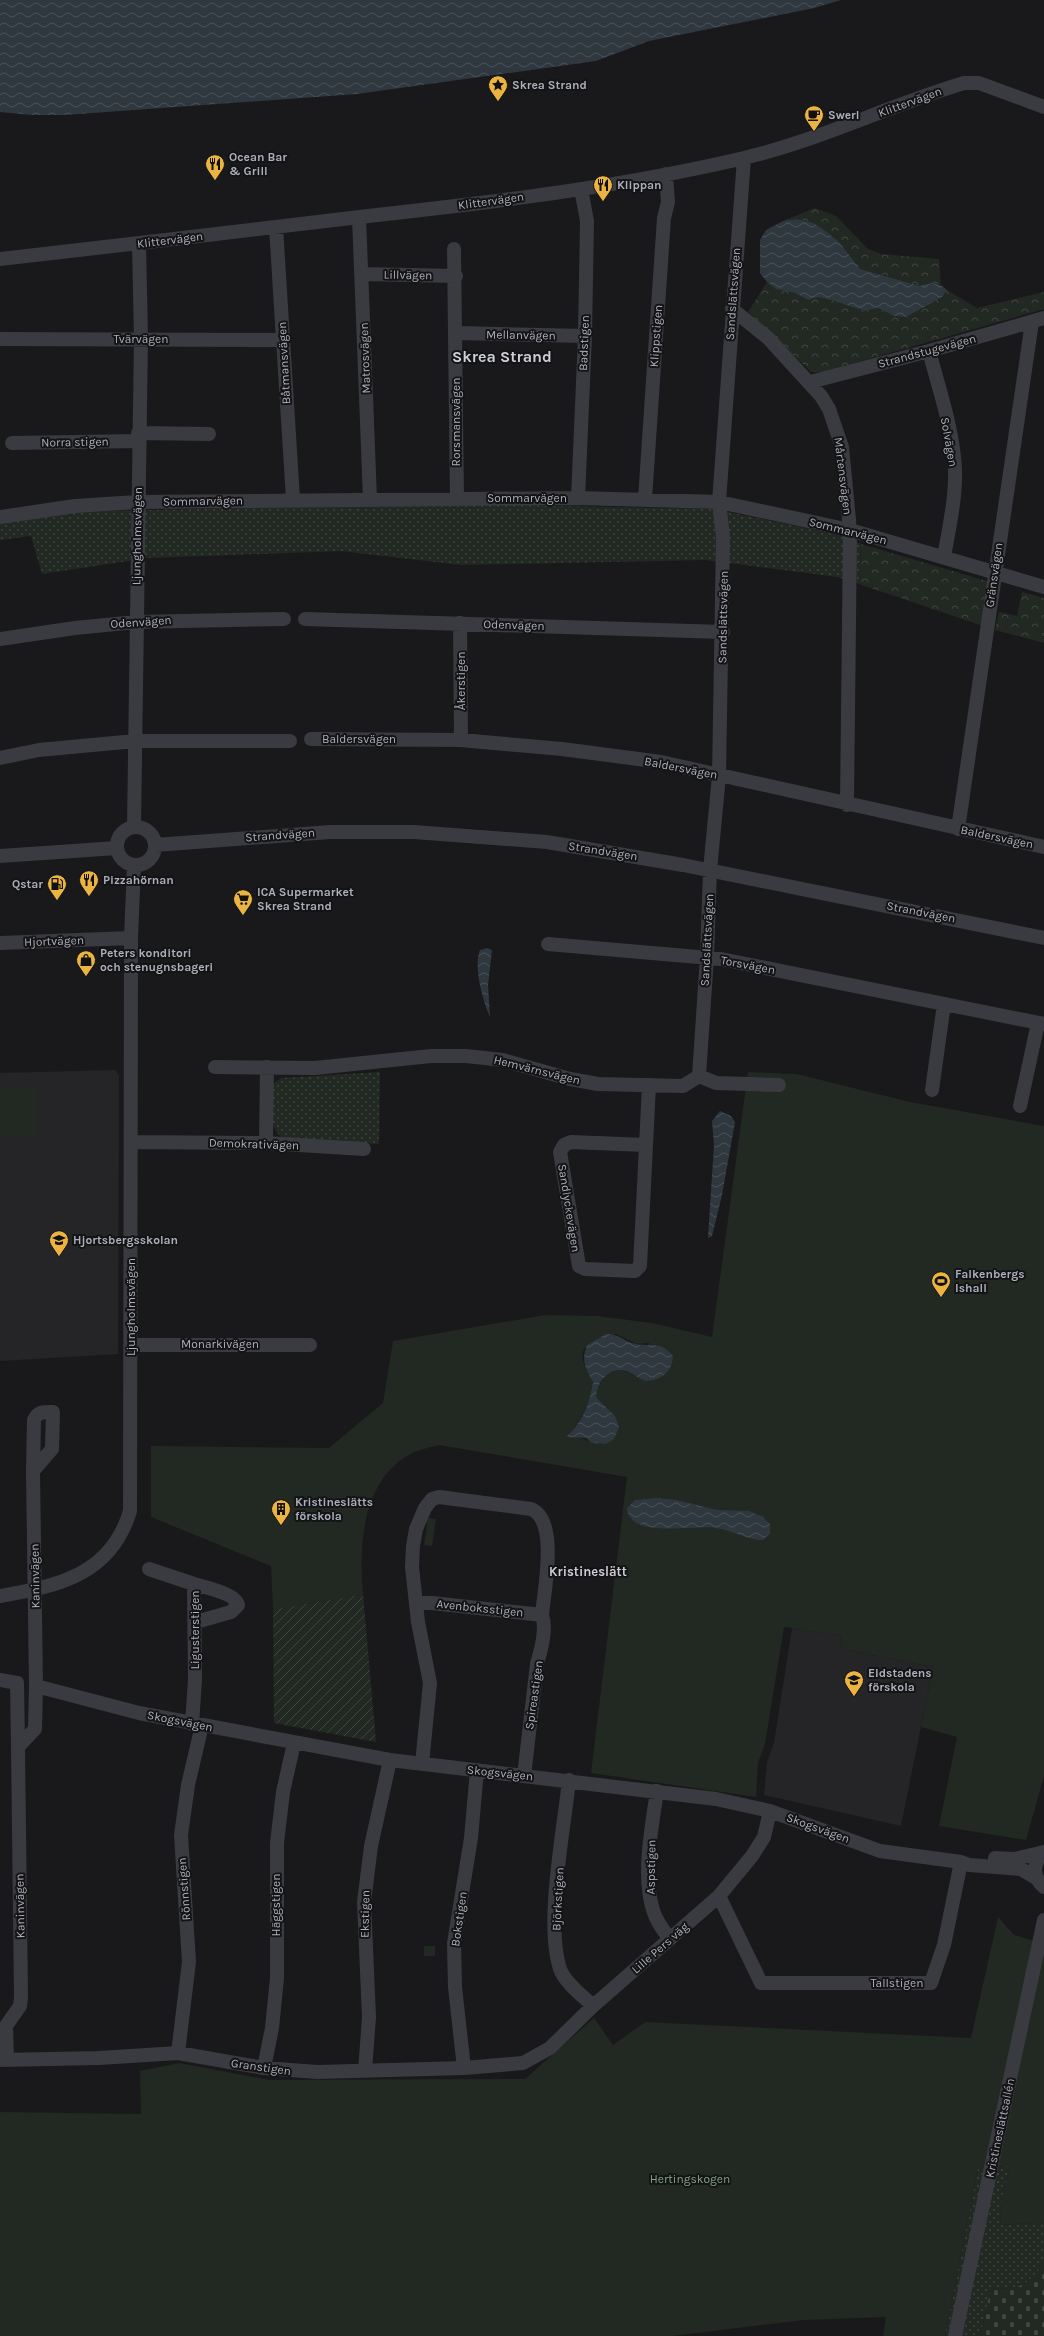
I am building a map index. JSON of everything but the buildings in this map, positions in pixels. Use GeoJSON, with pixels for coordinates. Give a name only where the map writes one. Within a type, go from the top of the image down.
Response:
{"type":"FeatureCollection","features":[{"type":"Feature","properties":{"kind":"street","name":"Klittervägen"},"geometry":{"type":"LineString","coordinates":[[0,259],[139,244],[581,189],[666,174],[744,158],[808,139],[954,86],[969,82],[979,84],[1044,108]]}},
{"type":"Feature","properties":{"kind":"street","name":"Sandslättsvägen"},"geometry":{"type":"LineString","coordinates":[[699,1076],[707,957],[710,870],[720,776],[723,537],[719,502],[744,158]]}},
{"type":"Feature","properties":{"kind":"street","name":"Klippstigen"},"geometry":{"type":"LineString","coordinates":[[645,499],[664,218],[668,202],[666,174]]}},
{"type":"Feature","properties":{"kind":"street","name":"Badstigen"},"geometry":{"type":"LineString","coordinates":[[578,498],[585,336],[587,221],[581,189]]}},
{"type":"Feature","properties":{"kind":"street","name":"Matrosvägen"},"geometry":{"type":"LineString","coordinates":[[359,217],[370,499]]}},
{"type":"Feature","properties":{"kind":"street","name":"Båtmansvägen"},"geometry":{"type":"LineString","coordinates":[[276,227],[294,499]]}},
{"type":"Feature","properties":{"kind":"street","name":"Ljungholmsvägen"},"geometry":{"type":"LineString","coordinates":[[134,827],[138,437],[141,338],[139,244]]}},
{"type":"Feature","properties":{"kind":"street","name":"Rorsmansvägen"},"geometry":{"type":"LineString","coordinates":[[454,249],[456,276],[457,498]]}},
{"type":"Feature","properties":{"kind":"street","name":"Lillvägen"},"geometry":{"type":"LineString","coordinates":[[361,274],[456,276]]}},
{"type":"Feature","properties":{"kind":"street","name":"Mårtensvägen"},"geometry":{"type":"LineString","coordinates":[[732,309],[768,338],[810,382],[829,409],[837,428],[842,447],[850,530],[847,805]]}},
{"type":"Feature","properties":{"kind":"street","name":"Strandstugevägen"},"geometry":{"type":"LineString","coordinates":[[810,382],[929,352],[1038,320]]}},
{"type":"Feature","properties":{"kind":"street","name":"Gränsvägen"},"geometry":{"type":"LineString","coordinates":[[958,829],[994,572],[1038,320]]}},
{"type":"Feature","properties":{"kind":"street","name":"Mellanvägen"},"geometry":{"type":"LineString","coordinates":[[456,334],[585,336]]}},
{"type":"Feature","properties":{"kind":"street","name":"Tvärvägen"},"geometry":{"type":"LineString","coordinates":[[0,339],[141,338],[283,340]]}},
{"type":"Feature","properties":{"kind":"street","name":"Solvägen"},"geometry":{"type":"LineString","coordinates":[[929,352],[953,448],[955,470],[953,498],[944,557]]}},
{"type":"Feature","properties":{"kind":"street","name":"Norra stigen"},"geometry":{"type":"LineString","coordinates":[[12,443],[209,434]]}},
{"type":"Feature","properties":{"kind":"street","name":"Sommarvägen"},"geometry":{"type":"LineString","coordinates":[[0,517],[75,506],[138,502],[294,499],[578,498],[719,502],[850,530],[1044,587]]}},
{"type":"Feature","properties":{"kind":"street","name":"Odenvägen"},"geometry":{"type":"LineString","coordinates":[[0,639],[75,628],[136,622],[284,619]]}},
{"type":"Feature","properties":{"kind":"street","name":"Odenvägen"},"geometry":{"type":"LineString","coordinates":[[305,619],[723,632]]}},
{"type":"Feature","properties":{"kind":"street","name":"Åkerstigen"},"geometry":{"type":"LineString","coordinates":[[460,623],[461,740]]}},
{"type":"Feature","properties":{"kind":"street","name":"Baldersvägen"},"geometry":{"type":"LineString","coordinates":[[311,739],[461,740],[562,749],[661,762],[847,805],[1044,847]]}},
{"type":"Feature","properties":{"kind":"street"},"geometry":{"type":"LineString","coordinates":[[0,758],[39,750],[135,741],[290,741]]}},
{"type":"Feature","properties":{"kind":"street"},"geometry":{"type":"LineString","coordinates":[[134,827],[148,831],[155,845],[149,860],[134,865],[124,861],[117,848],[121,834],[134,827]]}},
{"type":"Feature","properties":{"kind":"street","name":"Strandvägen"},"geometry":{"type":"LineString","coordinates":[[155,845],[288,833],[414,832],[547,842],[710,870],[1044,938]]}},
{"type":"Feature","properties":{"kind":"street"},"geometry":{"type":"LineString","coordinates":[[0,856],[117,848]]}},
{"type":"Feature","properties":{"kind":"street","name":"Ljungholmsvägen"},"geometry":{"type":"LineString","coordinates":[[0,1596],[35,1590],[71,1579],[100,1562],[117,1542],[127,1522],[130,1512],[131,1345],[138,1142],[132,938],[134,865]]}},
{"type":"Feature","properties":{"kind":"street","name":"Hjortvägen"},"geometry":{"type":"LineString","coordinates":[[0,943],[132,938]]}},
{"type":"Feature","properties":{"kind":"street","name":"Torsvägen"},"geometry":{"type":"LineString","coordinates":[[548,944],[707,957],[1041,1024],[1020,1106]]}},
{"type":"Feature","properties":{"kind":"street"},"geometry":{"type":"LineString","coordinates":[[932,1090],[944,1004]]}},
{"type":"Feature","properties":{"kind":"street","name":"Hemvärnsvägen"},"geometry":{"type":"LineString","coordinates":[[215,1067],[315,1068],[432,1056],[466,1056],[503,1060],[584,1082],[683,1086],[699,1076]]}},
{"type":"Feature","properties":{"kind":"street"},"geometry":{"type":"LineString","coordinates":[[266,1143],[267,1067]]}},
{"type":"Feature","properties":{"kind":"street"},"geometry":{"type":"LineString","coordinates":[[699,1076],[716,1083],[779,1085]]}},
{"type":"Feature","properties":{"kind":"street","name":"Sandlyckevägen"},"geometry":{"type":"LineString","coordinates":[[646,1145],[571,1142],[564,1145],[560,1152],[579,1266],[585,1269],[634,1270],[640,1266],[649,1085]]}},
{"type":"Feature","properties":{"kind":"street","name":"Demokrativägen"},"geometry":{"type":"LineString","coordinates":[[138,1142],[266,1143],[364,1149]]}},
{"type":"Feature","properties":{"kind":"street","name":"Monarkivägen"},"geometry":{"type":"LineString","coordinates":[[131,1345],[310,1345]]}},
{"type":"Feature","properties":{"kind":"street","name":"Kaninvägen"},"geometry":{"type":"LineString","coordinates":[[18,1747],[34,1729],[36,1686],[33,1471]]}},
{"type":"Feature","properties":{"kind":"street","name":"Spireastigen"},"geometry":{"type":"LineString","coordinates":[[418,1603],[412,1567],[414,1536],[426,1505],[432,1499],[439,1497],[524,1508],[539,1513],[544,1521],[548,1542],[542,1615],[544,1621],[541,1652],[537,1664],[524,1776]]}},
{"type":"Feature","properties":{"kind":"street","name":"Ligusterstigen"},"geometry":{"type":"LineString","coordinates":[[149,1569],[194,1584],[197,1725]]}},
{"type":"Feature","properties":{"kind":"street"},"geometry":{"type":"LineString","coordinates":[[194,1584],[230,1596],[236,1599],[238,1605],[231,1612],[196,1622]]}},
{"type":"Feature","properties":{"kind":"street"},"geometry":{"type":"LineString","coordinates":[[418,1603],[418,1622],[430,1683],[422,1764]]}},
{"type":"Feature","properties":{"kind":"street","name":"Avenboksstigen"},"geometry":{"type":"LineString","coordinates":[[418,1603],[432,1603],[542,1615]]}},
{"type":"Feature","properties":{"kind":"street","name":"Kaninvägen"},"geometry":{"type":"LineString","coordinates":[[0,1680],[17,1683],[21,1997],[20,2006],[6,2026],[4,2060]]}},
{"type":"Feature","properties":{"kind":"street","name":"Skogsvägen"},"geometry":{"type":"LineString","coordinates":[[36,1686],[133,1711],[197,1725],[390,1760],[716,1798],[770,1811],[880,1851],[961,1862],[969,1865],[1021,1869],[1040,1882]]}},
{"type":"Feature","properties":{"kind":"street","name":"Rönnstigen"},"geometry":{"type":"LineString","coordinates":[[178,2053],[189,1962],[181,1835],[197,1725]]}},
{"type":"Feature","properties":{"kind":"street","name":"Häggstigen"},"geometry":{"type":"LineString","coordinates":[[264,2068],[272,2028],[277,1978],[277,1843],[284,1792],[294,1743]]}},
{"type":"Feature","properties":{"kind":"street","name":"Ekstigen"},"geometry":{"type":"LineString","coordinates":[[365,2071],[369,2016],[364,1902],[371,1846],[390,1760]]}},
{"type":"Feature","properties":{"kind":"street","name":"Bokstigen"},"geometry":{"type":"LineString","coordinates":[[464,2068],[454,1987],[454,1943],[471,1838],[477,1770]]}},
{"type":"Feature","properties":{"kind":"street","name":"Björkstigen"},"geometry":{"type":"LineString","coordinates":[[569,1780],[555,1909],[556,1943],[561,1971],[593,2006]]}},
{"type":"Feature","properties":{"kind":"street","name":"Aspstigen"},"geometry":{"type":"LineString","coordinates":[[657,1791],[650,1850],[650,1897],[658,1921],[670,1939]]}},
{"type":"Feature","properties":{"kind":"street","name":"Lille Pers väg"},"geometry":{"type":"LineString","coordinates":[[523,2063],[550,2048],[593,2006],[719,1896],[752,1856],[764,1836],[770,1811]]}},
{"type":"Feature","properties":{"kind":"street"},"geometry":{"type":"LineString","coordinates":[[1040,1882],[1035,1863],[1044,1852]]}},
{"type":"Feature","properties":{"kind":"street","name":"Skogsvägen"},"geometry":{"type":"LineString","coordinates":[[961,1862],[973,1858],[1015,1859],[1044,1852]]}},
{"type":"Feature","properties":{"kind":"street","name":"Tallstigen"},"geometry":{"type":"LineString","coordinates":[[719,1896],[761,1983],[931,1983],[944,1945],[961,1862]]}},
{"type":"Feature","properties":{"kind":"street","name":"Kristineslättsallén"},"geometry":{"type":"LineString","coordinates":[[955,2336],[1044,1920]]}},
{"type":"Feature","properties":{"kind":"street","name":"Granstigen"},"geometry":{"type":"LineString","coordinates":[[4,2060],[99,2058],[178,2053],[264,2068],[301,2072],[464,2068],[523,2063]]}},
{"type":"Feature","properties":{"kind":"shaded area","name":"Hjortsbergsskolan"},"geometry":{"type":"Polygon","coordinates":[[[115,1070],[119,1075],[118,1354],[0,1361],[0,1073],[115,1070]]]}},
{"type":"Feature","properties":{"kind":"shaded area","name":"Eldstadens förskola"},"geometry":{"type":"Polygon","coordinates":[[[792,1628],[842,1636],[841,1649],[933,1667],[901,1826],[764,1795],[767,1762],[774,1743],[792,1628]]]}},
{"type":"Feature","properties":{"kind":"green space"},"geometry":{"type":"Polygon","coordinates":[[[815,208],[836,216],[868,249],[881,254],[939,259],[941,285],[928,283],[920,286],[860,269],[840,243],[814,223],[797,219],[783,221],[815,208]]]}},
{"type":"Feature","properties":{"kind":"green space"},"geometry":{"type":"Polygon","coordinates":[[[767,282],[776,289],[795,293],[808,300],[818,297],[865,311],[878,308],[894,316],[906,317],[942,297],[947,290],[977,308],[1044,292],[1044,309],[823,372],[811,372],[748,312],[767,282]]]}},
{"type":"Feature","properties":{"kind":"green space"},"geometry":{"type":"Polygon","coordinates":[[[453,504],[714,509],[843,536],[861,544],[859,584],[838,577],[705,560],[461,565],[341,551],[148,558],[42,574],[31,536],[0,540],[0,513],[453,504]]]}},
{"type":"Feature","properties":{"kind":"green space"},"geometry":{"type":"Polygon","coordinates":[[[861,544],[990,582],[983,626],[859,584],[861,544]]]}},
{"type":"Feature","properties":{"kind":"green space"},"geometry":{"type":"Polygon","coordinates":[[[1022,592],[1044,598],[1044,643],[995,630],[999,612],[1017,616],[1022,592]]]}},
{"type":"Feature","properties":{"kind":"green space"},"geometry":{"type":"Polygon","coordinates":[[[380,1072],[379,1144],[285,1139],[279,1135],[275,1129],[272,1115],[273,1084],[281,1078],[380,1072]]]}},
{"type":"Feature","properties":{"kind":"green space"},"geometry":{"type":"Polygon","coordinates":[[[748,1072],[797,1074],[910,1102],[1044,1126],[1044,1776],[1026,1840],[939,1826],[957,1737],[921,1727],[933,1667],[841,1649],[842,1636],[792,1628],[784,1627],[765,1744],[758,1763],[756,1797],[591,1773],[627,1477],[439,1445],[420,1450],[402,1459],[388,1472],[378,1486],[371,1503],[363,1539],[363,1594],[273,1609],[271,1566],[151,1517],[151,1446],[329,1448],[383,1403],[393,1341],[546,1315],[597,1316],[652,1323],[712,1337],[748,1072]],[[616,1334],[596,1340],[589,1344],[585,1349],[583,1354],[583,1362],[593,1382],[584,1412],[567,1437],[606,1444],[615,1416],[596,1397],[598,1388],[606,1376],[611,1372],[624,1371],[639,1378],[649,1343],[637,1344],[616,1334]]]}},
{"type":"Feature","properties":{"kind":"green space"},"geometry":{"type":"Polygon","coordinates":[[[37,1086],[38,1136],[0,1137],[0,1087],[37,1086]]]}},
{"type":"Feature","properties":{"kind":"green space"},"geometry":{"type":"Polygon","coordinates":[[[428,1518],[436,1519],[432,1546],[424,1545],[428,1518]]]}},
{"type":"Feature","properties":{"kind":"green space"},"geometry":{"type":"Polygon","coordinates":[[[363,1594],[376,1742],[274,1723],[273,1609],[363,1594]]]}},
{"type":"Feature","properties":{"kind":"green space","name":"Hertingskogen"},"geometry":{"type":"Polygon","coordinates":[[[998,1917],[1014,1935],[1044,1944],[1044,2222],[1000,2225],[1002,2197],[1010,2166],[978,2167],[945,2336],[883,2336],[886,2317],[804,2320],[672,2336],[0,2336],[0,2112],[141,2114],[140,2071],[179,2063],[270,2080],[525,2079],[594,2018],[613,2045],[645,2022],[971,2038],[998,1917]]]}},
{"type":"Feature","properties":{"kind":"green space"},"geometry":{"type":"Polygon","coordinates":[[[424,1946],[435,1946],[435,1956],[424,1956],[424,1946]]]}},
{"type":"Feature","properties":{"kind":"green space"},"geometry":{"type":"Polygon","coordinates":[[[1010,2166],[1002,2197],[1000,2225],[1044,2222],[1044,2262],[1033,2276],[1022,2285],[1009,2288],[991,2288],[980,2336],[945,2336],[978,2167],[1010,2166]]]}},
{"type":"Feature","properties":{"kind":"green space"},"geometry":{"type":"Polygon","coordinates":[[[1044,2262],[1044,2336],[980,2336],[991,2288],[1009,2288],[1022,2285],[1033,2276],[1044,2262]]]}},
{"type":"Feature","properties":{"kind":"water"},"geometry":{"type":"Polygon","coordinates":[[[0,0],[841,0],[814,8],[649,41],[596,61],[357,94],[64,115],[32,115],[0,112],[0,0]]]}},
{"type":"Feature","properties":{"kind":"water"},"geometry":{"type":"Polygon","coordinates":[[[797,219],[814,223],[828,233],[840,243],[860,269],[920,286],[931,283],[937,284],[947,290],[942,297],[906,317],[894,316],[878,308],[865,311],[818,297],[808,300],[795,293],[776,289],[767,282],[760,273],[760,240],[766,230],[783,221],[797,219]]]}},
{"type":"Feature","properties":{"kind":"water"},"geometry":{"type":"Polygon","coordinates":[[[487,948],[492,950],[488,985],[490,1017],[484,1002],[478,974],[478,957],[480,950],[487,948]]]}},
{"type":"Feature","properties":{"kind":"water"},"geometry":{"type":"Polygon","coordinates":[[[720,1111],[731,1116],[735,1122],[722,1195],[712,1236],[708,1238],[714,1145],[712,1121],[720,1111]]]}},
{"type":"Feature","properties":{"kind":"water"},"geometry":{"type":"Polygon","coordinates":[[[606,1334],[615,1335],[628,1342],[636,1344],[655,1345],[664,1348],[673,1356],[671,1367],[661,1377],[646,1381],[626,1371],[614,1371],[609,1374],[599,1386],[596,1397],[615,1416],[619,1427],[614,1439],[606,1444],[592,1443],[586,1438],[566,1437],[581,1419],[587,1405],[593,1382],[585,1364],[585,1350],[587,1345],[606,1334]]]}},
{"type":"Feature","properties":{"kind":"water"},"geometry":{"type":"Polygon","coordinates":[[[657,1498],[676,1500],[717,1510],[749,1511],[763,1517],[770,1524],[770,1533],[763,1540],[758,1540],[716,1528],[651,1527],[639,1524],[631,1518],[627,1508],[635,1500],[657,1498]]]}},
{"type":"Feature","properties":{"kind":"place","name":"Skrea Strand"},"geometry":{"type":"Point","coordinates":[498,102]}},
{"type":"Feature","properties":{"kind":"place","name":"Swerl"},"geometry":{"type":"Point","coordinates":[814,132]}},
{"type":"Feature","properties":{"kind":"place","name":"Ocean Bar & Grill"},"geometry":{"type":"Point","coordinates":[215,181]}},
{"type":"Feature","properties":{"kind":"place","name":"Klippan"},"geometry":{"type":"Point","coordinates":[603,202]}},
{"type":"Feature","properties":{"kind":"place","name":"Pizzahörnan"},"geometry":{"type":"Point","coordinates":[89,897]}},
{"type":"Feature","properties":{"kind":"place","name":"Qstar"},"geometry":{"type":"Point","coordinates":[57,901]}},
{"type":"Feature","properties":{"kind":"place","name":"ICA Supermarket Skrea Strand"},"geometry":{"type":"Point","coordinates":[243,916]}},
{"type":"Feature","properties":{"kind":"place","name":"Peters konditori och stenugnsbageri"},"geometry":{"type":"Point","coordinates":[86,977]}},
{"type":"Feature","properties":{"kind":"place","name":"Hjortsbergsskolan"},"geometry":{"type":"Point","coordinates":[59,1257]}},
{"type":"Feature","properties":{"kind":"place","name":"Falkenbergs Ishall"},"geometry":{"type":"Point","coordinates":[941,1298]}},
{"type":"Feature","properties":{"kind":"place","name":"Kristineslätts förskola"},"geometry":{"type":"Point","coordinates":[281,1526]}},
{"type":"Feature","properties":{"kind":"place","name":"Eldstadens förskola"},"geometry":{"type":"Point","coordinates":[854,1697]}},
{"type":"Feature","properties":{"kind":"district","name":"Skrea Strand"},"geometry":{"type":"Point","coordinates":[502,356]}},
{"type":"Feature","properties":{"kind":"district","name":"Kristineslätt"},"geometry":{"type":"Point","coordinates":[588,1571]}}]}
